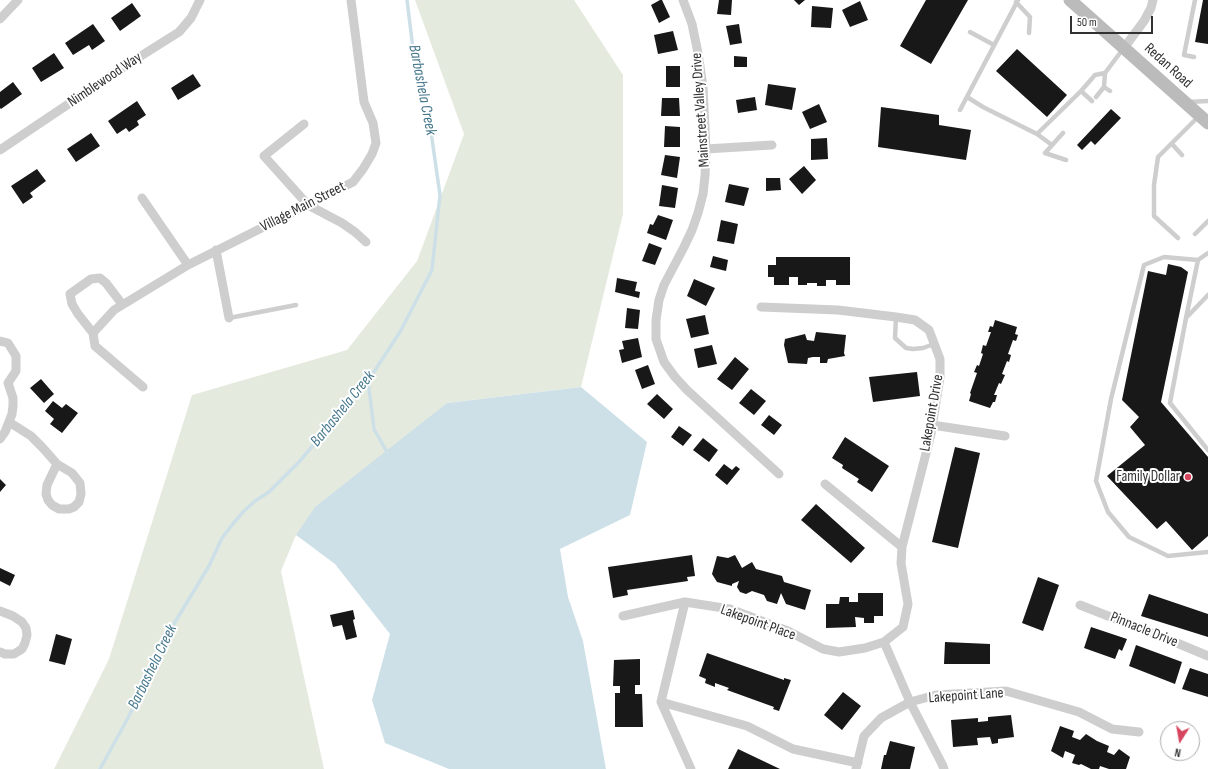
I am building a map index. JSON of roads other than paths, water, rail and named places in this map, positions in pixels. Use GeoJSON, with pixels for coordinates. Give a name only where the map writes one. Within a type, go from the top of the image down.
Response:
{"type":"FeatureCollection","features":[{"type":"Feature","properties":{"kind":"main road","name":"Redan Road"},"geometry":{"type":"LineString","coordinates":[[1070,0],[1204,119]]}},
{"type":"Feature","properties":{"kind":"street"},"geometry":{"type":"LineString","coordinates":[[0,19],[18,0]]}},
{"type":"Feature","properties":{"kind":"street","name":"Nimblewood Way"},"geometry":{"type":"LineString","coordinates":[[0,150],[125,66],[179,32],[191,18],[200,0]]}},
{"type":"Feature","properties":{"kind":"street","name":"Village Main Street"},"geometry":{"type":"LineString","coordinates":[[93,334],[114,310],[122,304],[188,265],[353,182],[372,154],[376,143],[373,123],[364,102],[351,0]]}},
{"type":"Feature","properties":{"kind":"street","name":"Mainstreet Valley Drive"},"geometry":{"type":"LineString","coordinates":[[683,0],[692,24],[703,87],[706,149],[705,176],[703,194],[698,213],[684,247],[664,285],[656,320],[656,339],[664,362],[675,377],[687,390],[779,474]]}},
{"type":"Feature","properties":{"kind":"street"},"geometry":{"type":"LineString","coordinates":[[1124,48],[1144,21],[1151,8],[1153,0]]}},
{"type":"Feature","properties":{"kind":"street"},"geometry":{"type":"LineString","coordinates":[[304,124],[264,156],[308,204],[342,223],[366,242]]}},
{"type":"Feature","properties":{"kind":"street"},"geometry":{"type":"LineString","coordinates":[[706,149],[772,145]]}},
{"type":"Feature","properties":{"kind":"street"},"geometry":{"type":"LineString","coordinates":[[142,198],[188,265]]}},
{"type":"Feature","properties":{"kind":"street"},"geometry":{"type":"LineString","coordinates":[[216,250],[229,318]]}},
{"type":"Feature","properties":{"kind":"street"},"geometry":{"type":"LineString","coordinates":[[122,304],[106,283],[100,278],[91,279],[70,294],[72,304],[93,334],[95,346],[143,387]]}},
{"type":"Feature","properties":{"kind":"street","name":"Lakepoint Drive"},"geometry":{"type":"LineString","coordinates":[[761,307],[838,310],[915,320],[929,330],[940,359],[940,377],[932,425],[902,547],[901,563],[908,604],[903,627],[884,642]]}},
{"type":"Feature","properties":{"kind":"street"},"geometry":{"type":"LineString","coordinates":[[0,341],[8,343],[16,356],[16,371],[4,382],[13,398],[13,406],[10,422],[0,439]]}},
{"type":"Feature","properties":{"kind":"street"},"geometry":{"type":"LineString","coordinates":[[10,422],[31,436],[57,464],[72,473],[80,483],[81,494],[79,502],[74,507],[69,509],[59,509],[52,506],[46,494],[47,485],[57,464]]}},
{"type":"Feature","properties":{"kind":"street"},"geometry":{"type":"LineString","coordinates":[[932,425],[1005,436]]}},
{"type":"Feature","properties":{"kind":"street"},"geometry":{"type":"LineString","coordinates":[[825,484],[902,547]]}},
{"type":"Feature","properties":{"kind":"street"},"geometry":{"type":"LineString","coordinates":[[623,616],[685,602],[661,702],[690,769]]}},
{"type":"Feature","properties":{"kind":"street","name":"Lakepoint Place"},"geometry":{"type":"LineString","coordinates":[[685,602],[730,609],[788,631],[823,649],[840,652],[865,648],[884,642]]}},
{"type":"Feature","properties":{"kind":"street","name":"Pinnacle Drive"},"geometry":{"type":"LineString","coordinates":[[1080,604],[1208,656]]}},
{"type":"Feature","properties":{"kind":"street"},"geometry":{"type":"LineString","coordinates":[[0,611],[13,616],[22,622],[26,628],[27,635],[22,649],[14,654],[5,654],[0,652]]}},
{"type":"Feature","properties":{"kind":"street"},"geometry":{"type":"LineString","coordinates":[[884,642],[910,702],[944,769]]}},
{"type":"Feature","properties":{"kind":"street","name":"Lakepoint Lane"},"geometry":{"type":"LineString","coordinates":[[661,702],[747,726],[793,749],[857,766],[864,736],[881,718],[910,702],[936,695],[1006,691],[1079,712],[1112,728],[1139,732]]}},
{"type":"Feature","properties":{"kind":"lane"},"geometry":{"type":"LineString","coordinates":[[1194,57],[1184,55],[1195,0]]}},
{"type":"Feature","properties":{"kind":"lane"},"geometry":{"type":"LineString","coordinates":[[960,110],[1017,1],[1030,17],[1029,33]]}},
{"type":"Feature","properties":{"kind":"lane"},"geometry":{"type":"LineString","coordinates":[[970,32],[994,45]]}},
{"type":"Feature","properties":{"kind":"lane"},"geometry":{"type":"LineString","coordinates":[[1096,97],[1104,87],[1105,73],[1124,48]]}},
{"type":"Feature","properties":{"kind":"lane"},"geometry":{"type":"LineString","coordinates":[[1037,134],[1081,91],[1095,75],[1105,73]]}},
{"type":"Feature","properties":{"kind":"lane"},"geometry":{"type":"LineString","coordinates":[[1104,87],[1110,91]]}},
{"type":"Feature","properties":{"kind":"lane"},"geometry":{"type":"LineString","coordinates":[[1081,91],[1092,101]]}},
{"type":"Feature","properties":{"kind":"lane"},"geometry":{"type":"LineString","coordinates":[[967,97],[983,107],[1037,134],[1052,145]]}},
{"type":"Feature","properties":{"kind":"lane"},"geometry":{"type":"LineString","coordinates":[[1184,102],[1208,101]]}},
{"type":"Feature","properties":{"kind":"lane"},"geometry":{"type":"LineString","coordinates":[[1178,238],[1154,216],[1154,185],[1158,157],[1204,119]]}},
{"type":"Feature","properties":{"kind":"lane"},"geometry":{"type":"LineString","coordinates":[[1063,133],[1045,153],[1066,160]]}},
{"type":"Feature","properties":{"kind":"lane"},"geometry":{"type":"LineString","coordinates":[[1172,144],[1182,155]]}},
{"type":"Feature","properties":{"kind":"lane"},"geometry":{"type":"LineString","coordinates":[[1195,234],[1208,221]]}},
{"type":"Feature","properties":{"kind":"lane"},"geometry":{"type":"LineString","coordinates":[[1208,253],[1198,260],[1164,257],[1144,265],[1111,399],[1096,482],[1108,512],[1128,537],[1168,556],[1208,552]]}},
{"type":"Feature","properties":{"kind":"lane"},"geometry":{"type":"LineString","coordinates":[[1198,260],[1170,403],[1208,450]]}},
{"type":"Feature","properties":{"kind":"lane"},"geometry":{"type":"LineString","coordinates":[[1186,318],[1208,296]]}},
{"type":"Feature","properties":{"kind":"lane"},"geometry":{"type":"LineString","coordinates":[[229,318],[296,305]]}},
{"type":"Feature","properties":{"kind":"lane"},"geometry":{"type":"LineString","coordinates":[[896,317],[895,338],[906,348],[923,348],[934,344]]}},
{"type":"Feature","properties":{"kind":"waterway","name":"Barbashela Creek"},"geometry":{"type":"LineString","coordinates":[[100,769],[129,716],[166,637],[209,566],[222,538],[243,512],[255,501],[269,492],[299,462],[368,381],[400,332],[432,270],[440,195],[430,125],[414,57],[407,0]]}},
{"type":"Feature","properties":{"kind":"waterway"},"geometry":{"type":"LineString","coordinates":[[368,381],[374,429],[387,452]]}},
{"type":"Feature","properties":{"kind":"place","name":"Family Dollar"},"geometry":{"type":"Point","coordinates":[1188,477]}}]}
